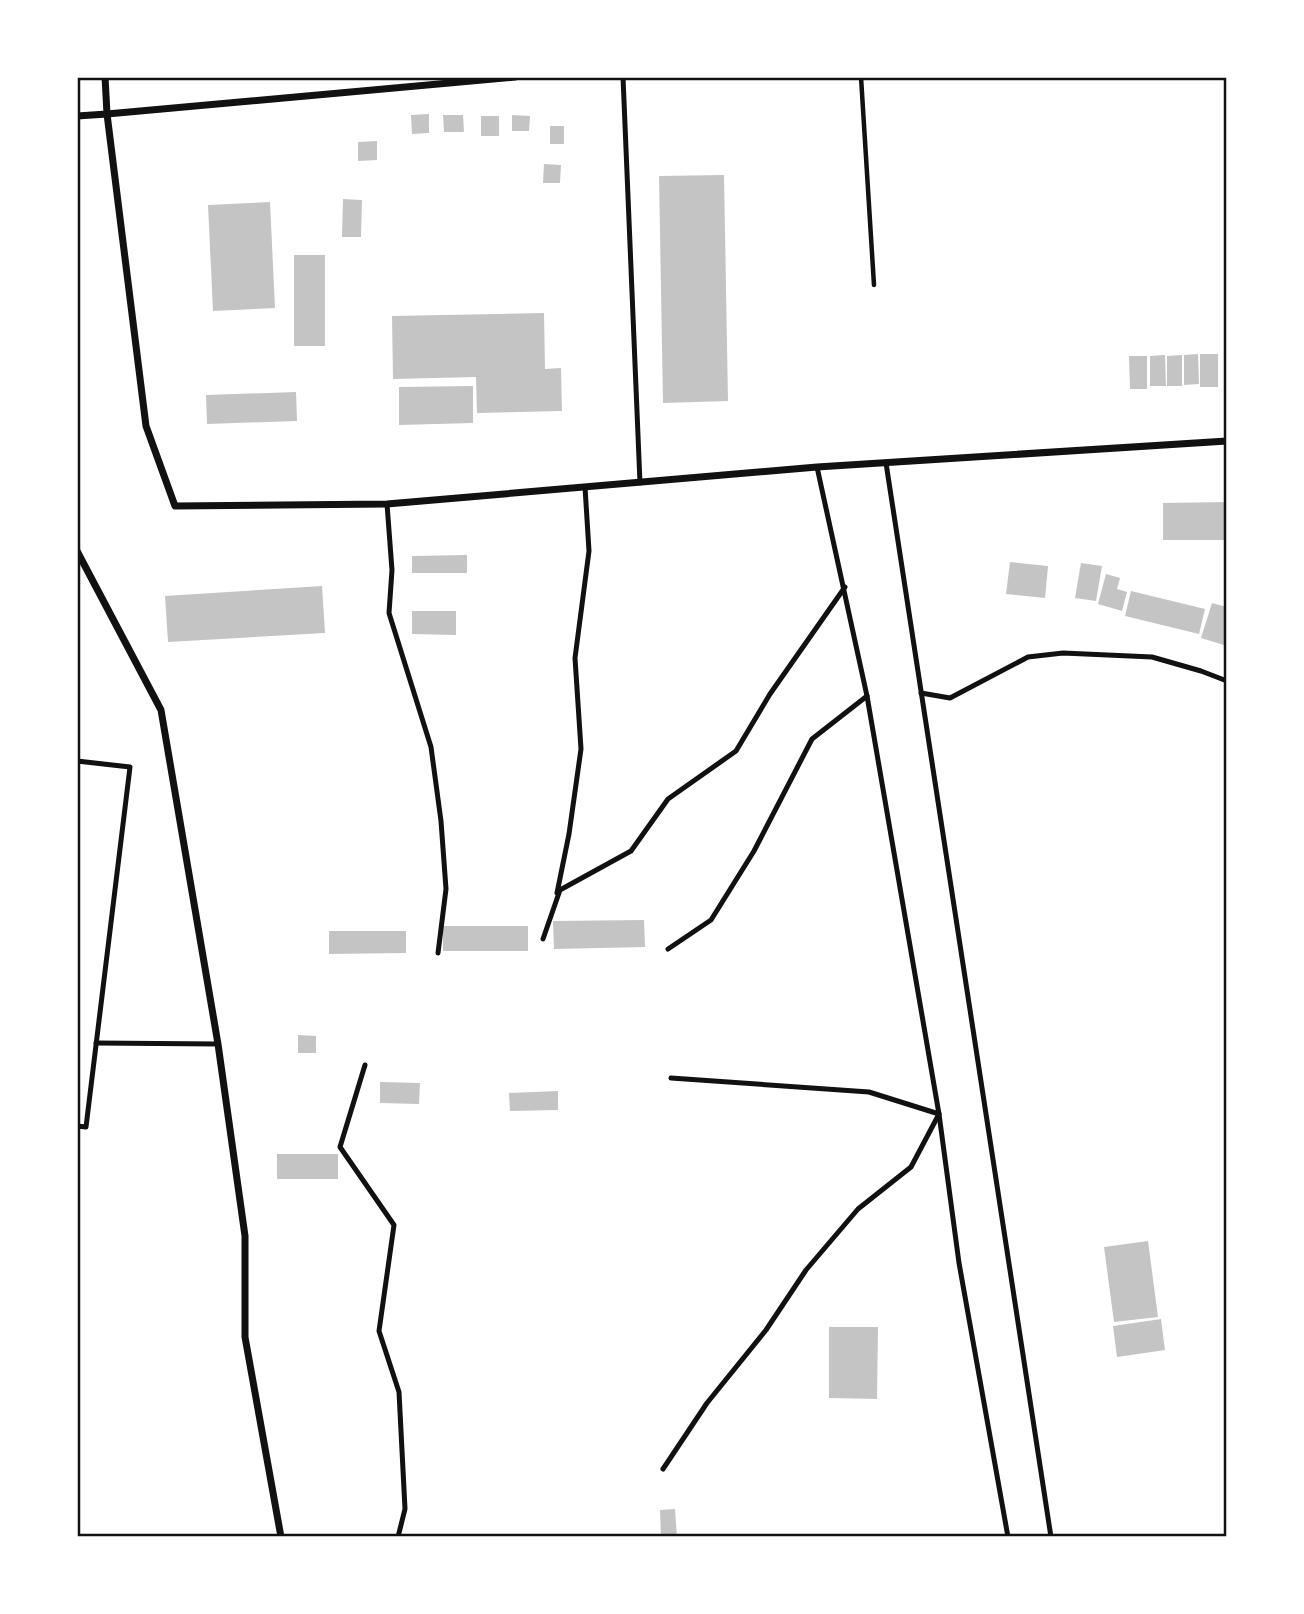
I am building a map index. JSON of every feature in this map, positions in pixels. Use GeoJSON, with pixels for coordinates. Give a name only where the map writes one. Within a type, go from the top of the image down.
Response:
{"type":"FeatureCollection","features":[{"type":"Feature","properties":{"kind":"street"},"geometry":{"type":"LineString","coordinates":[[105,77],[107,114],[146,426],[175,506],[387,504],[817,467],[1227,441]]}},
{"type":"Feature","properties":{"kind":"street"},"geometry":{"type":"LineString","coordinates":[[77,116],[515,77]]}},
{"type":"Feature","properties":{"kind":"street"},"geometry":{"type":"LineString","coordinates":[[77,551],[161,710],[218,1044],[245,1236],[245,1337],[281,1537]]}},
{"type":"Feature","properties":{"kind":"lane"},"geometry":{"type":"LineString","coordinates":[[623,77],[640,483]]}},
{"type":"Feature","properties":{"kind":"lane"},"geometry":{"type":"LineString","coordinates":[[886,463],[1051,1537]]}},
{"type":"Feature","properties":{"kind":"lane"},"geometry":{"type":"LineString","coordinates":[[817,467],[867,696],[939,1114],[959,1263],[1008,1537]]}},
{"type":"Feature","properties":{"kind":"lane"},"geometry":{"type":"LineString","coordinates":[[555,906],[581,749],[575,658],[589,551],[585,487]]}},
{"type":"Feature","properties":{"kind":"lane"},"geometry":{"type":"LineString","coordinates":[[387,504],[392,570],[389,613],[431,747],[441,821],[446,889],[438,953]]}},
{"type":"Feature","properties":{"kind":"lane"},"geometry":{"type":"LineString","coordinates":[[543,939],[561,890],[631,851],[668,799],[736,751],[770,694],[845,587]]}},
{"type":"Feature","properties":{"kind":"lane"},"geometry":{"type":"LineString","coordinates":[[920,693],[950,698],[1028,657],[1063,653],[1152,657],[1227,681]]}},
{"type":"Feature","properties":{"kind":"lane"},"geometry":{"type":"LineString","coordinates":[[668,949],[711,920],[754,851],[812,739],[867,696]]}},
{"type":"Feature","properties":{"kind":"lane"},"geometry":{"type":"LineString","coordinates":[[77,761],[130,767],[86,1127],[77,1126]]}},
{"type":"Feature","properties":{"kind":"lane"},"geometry":{"type":"LineString","coordinates":[[96,1043],[218,1044]]}},
{"type":"Feature","properties":{"kind":"lane"},"geometry":{"type":"LineString","coordinates":[[365,1065],[341,1147],[394,1225],[379,1331],[399,1392],[405,1509],[398,1537]]}},
{"type":"Feature","properties":{"kind":"lane"},"geometry":{"type":"LineString","coordinates":[[671,1078],[869,1092],[939,1114]]}},
{"type":"Feature","properties":{"kind":"lane"},"geometry":{"type":"LineString","coordinates":[[663,1469],[707,1403],[766,1330],[806,1270],[858,1209],[911,1167],[939,1114]]}},
{"type":"Feature","properties":{"kind":"path"},"geometry":{"type":"LineString","coordinates":[[861,77],[874,285]]}},
{"type":"Feature","properties":{"kind":"building"},"geometry":{"type":"Polygon","coordinates":[[[429,114],[429,133],[412,134],[411,115],[429,114]]]}},
{"type":"Feature","properties":{"kind":"building"},"geometry":{"type":"Polygon","coordinates":[[[443,115],[463,115],[464,132],[444,132],[443,115]]]}},
{"type":"Feature","properties":{"kind":"building"},"geometry":{"type":"Polygon","coordinates":[[[512,115],[530,116],[529,131],[512,131],[512,115]]]}},
{"type":"Feature","properties":{"kind":"building"},"geometry":{"type":"Polygon","coordinates":[[[481,116],[499,116],[499,136],[481,136],[481,116]]]}},
{"type":"Feature","properties":{"kind":"building"},"geometry":{"type":"Polygon","coordinates":[[[550,126],[564,126],[564,144],[550,144],[550,126]]]}},
{"type":"Feature","properties":{"kind":"building"},"geometry":{"type":"Polygon","coordinates":[[[377,141],[377,160],[358,161],[358,142],[377,141]]]}},
{"type":"Feature","properties":{"kind":"building"},"geometry":{"type":"Polygon","coordinates":[[[544,164],[561,165],[560,183],[543,183],[544,164]]]}},
{"type":"Feature","properties":{"kind":"building"},"geometry":{"type":"Polygon","coordinates":[[[724,175],[728,401],[663,403],[659,176],[724,175]]]}},
{"type":"Feature","properties":{"kind":"building"},"geometry":{"type":"Polygon","coordinates":[[[343,199],[362,200],[361,237],[342,237],[343,199]]]}},
{"type":"Feature","properties":{"kind":"building"},"geometry":{"type":"Polygon","coordinates":[[[270,202],[275,308],[213,311],[208,205],[270,202]]]}},
{"type":"Feature","properties":{"kind":"building"},"geometry":{"type":"Polygon","coordinates":[[[294,255],[325,255],[325,346],[294,346],[294,255]]]}},
{"type":"Feature","properties":{"kind":"building"},"geometry":{"type":"Polygon","coordinates":[[[544,313],[545,369],[561,368],[562,411],[477,413],[476,377],[393,379],[392,316],[544,313]]]}},
{"type":"Feature","properties":{"kind":"building"},"geometry":{"type":"Polygon","coordinates":[[[1198,354],[1199,384],[1184,385],[1184,355],[1198,354]]]}},
{"type":"Feature","properties":{"kind":"building"},"geometry":{"type":"Polygon","coordinates":[[[1200,354],[1218,354],[1218,387],[1200,387],[1200,354]]]}},
{"type":"Feature","properties":{"kind":"building"},"geometry":{"type":"Polygon","coordinates":[[[1165,355],[1166,386],[1150,386],[1150,356],[1165,355]]]}},
{"type":"Feature","properties":{"kind":"building"},"geometry":{"type":"Polygon","coordinates":[[[1182,355],[1182,386],[1167,386],[1167,356],[1182,355]]]}},
{"type":"Feature","properties":{"kind":"building"},"geometry":{"type":"Polygon","coordinates":[[[1129,356],[1147,356],[1147,389],[1130,389],[1129,356]]]}},
{"type":"Feature","properties":{"kind":"building"},"geometry":{"type":"Polygon","coordinates":[[[473,386],[473,423],[399,425],[399,387],[473,386]]]}},
{"type":"Feature","properties":{"kind":"building"},"geometry":{"type":"Polygon","coordinates":[[[296,392],[297,421],[207,424],[206,395],[296,392]]]}},
{"type":"Feature","properties":{"kind":"building"},"geometry":{"type":"Polygon","coordinates":[[[1227,502],[1227,540],[1163,540],[1163,503],[1227,502]]]}},
{"type":"Feature","properties":{"kind":"building"},"geometry":{"type":"Polygon","coordinates":[[[467,555],[467,573],[412,573],[412,556],[467,555]]]}},
{"type":"Feature","properties":{"kind":"building"},"geometry":{"type":"Polygon","coordinates":[[[1010,562],[1048,566],[1045,598],[1006,594],[1010,562]]]}},
{"type":"Feature","properties":{"kind":"building"},"geometry":{"type":"Polygon","coordinates":[[[1081,563],[1102,566],[1096,601],[1075,598],[1081,563]]]}},
{"type":"Feature","properties":{"kind":"building"},"geometry":{"type":"Polygon","coordinates":[[[1106,574],[1120,578],[1117,589],[1127,592],[1122,611],[1098,604],[1106,574]]]}},
{"type":"Feature","properties":{"kind":"building"},"geometry":{"type":"Polygon","coordinates":[[[322,586],[325,633],[168,642],[165,596],[322,586]]]}},
{"type":"Feature","properties":{"kind":"building"},"geometry":{"type":"Polygon","coordinates":[[[1131,591],[1205,609],[1199,634],[1125,616],[1131,591]]]}},
{"type":"Feature","properties":{"kind":"building"},"geometry":{"type":"Polygon","coordinates":[[[1212,603],[1227,607],[1227,646],[1201,638],[1212,603]]]}},
{"type":"Feature","properties":{"kind":"building"},"geometry":{"type":"Polygon","coordinates":[[[412,611],[456,611],[456,635],[412,634],[412,611]]]}},
{"type":"Feature","properties":{"kind":"building"},"geometry":{"type":"Polygon","coordinates":[[[644,920],[645,947],[554,949],[553,921],[644,920]]]}},
{"type":"Feature","properties":{"kind":"building"},"geometry":{"type":"Polygon","coordinates":[[[443,926],[528,926],[528,951],[443,951],[443,926]]]}},
{"type":"Feature","properties":{"kind":"building"},"geometry":{"type":"Polygon","coordinates":[[[329,931],[406,931],[406,953],[329,954],[329,931]]]}},
{"type":"Feature","properties":{"kind":"building"},"geometry":{"type":"Polygon","coordinates":[[[298,1035],[316,1036],[316,1053],[298,1053],[298,1035]]]}},
{"type":"Feature","properties":{"kind":"building"},"geometry":{"type":"Polygon","coordinates":[[[380,1082],[420,1083],[419,1104],[380,1103],[380,1082]]]}},
{"type":"Feature","properties":{"kind":"building"},"geometry":{"type":"Polygon","coordinates":[[[558,1091],[558,1110],[510,1111],[509,1093],[558,1091]]]}},
{"type":"Feature","properties":{"kind":"building"},"geometry":{"type":"Polygon","coordinates":[[[277,1154],[338,1154],[338,1179],[277,1179],[277,1154]]]}},
{"type":"Feature","properties":{"kind":"building"},"geometry":{"type":"Polygon","coordinates":[[[1148,1241],[1158,1317],[1114,1322],[1104,1247],[1148,1241]]]}},
{"type":"Feature","properties":{"kind":"building"},"geometry":{"type":"Polygon","coordinates":[[[1161,1319],[1165,1350],[1117,1357],[1113,1326],[1161,1319]]]}},
{"type":"Feature","properties":{"kind":"building"},"geometry":{"type":"Polygon","coordinates":[[[829,1327],[878,1327],[877,1399],[829,1398],[829,1327]]]}},
{"type":"Feature","properties":{"kind":"building"},"geometry":{"type":"Polygon","coordinates":[[[675,1509],[677,1537],[661,1537],[660,1510],[675,1509]]]}}]}
